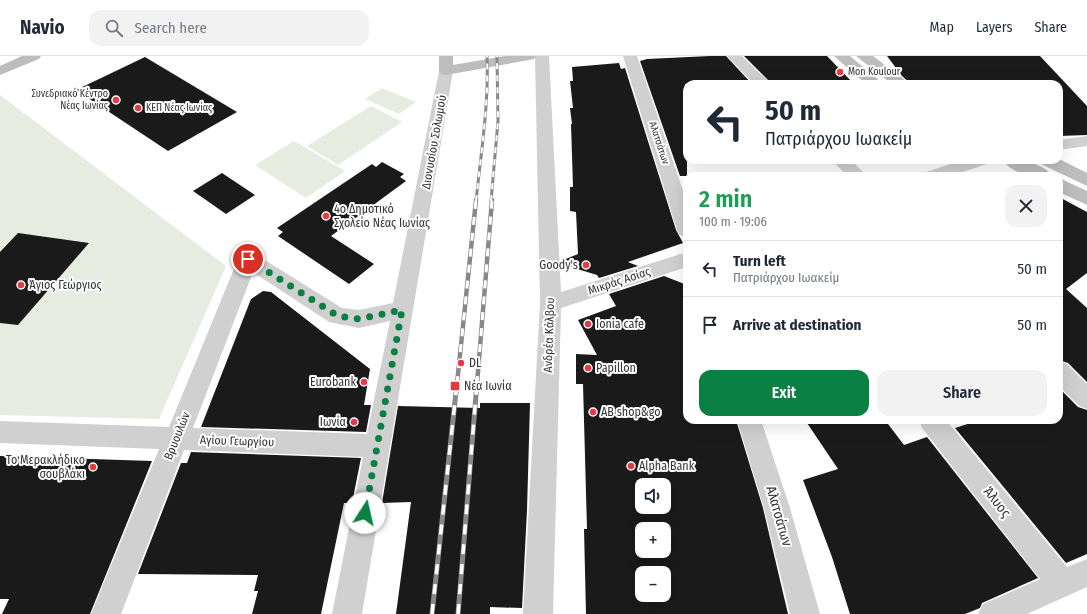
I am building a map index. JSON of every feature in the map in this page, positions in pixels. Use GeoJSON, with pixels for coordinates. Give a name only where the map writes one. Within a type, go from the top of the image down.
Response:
{"type":"FeatureCollection","features":[{"type":"Feature","properties":{"kind":"main road"},"geometry":{"type":"LineString","coordinates":[[0,71],[34,56]]}},
{"type":"Feature","properties":{"kind":"main road"},"geometry":{"type":"LineString","coordinates":[[446,63],[529,56]]}},
{"type":"Feature","properties":{"kind":"main road"},"geometry":{"type":"LineString","coordinates":[[841,56],[871,80]]}},
{"type":"Feature","properties":{"kind":"main road"},"geometry":{"type":"LineString","coordinates":[[863,56],[896,80]]}},
{"type":"Feature","properties":{"kind":"main road"},"geometry":{"type":"LineString","coordinates":[[1025,164],[1037,172]]}},
{"type":"Feature","properties":{"kind":"main road"},"geometry":{"type":"LineString","coordinates":[[1055,164],[1087,180]]}},
{"type":"Feature","properties":{"kind":"main road"},"geometry":{"type":"LineString","coordinates":[[1063,186],[1087,199]]}},
{"type":"Feature","properties":{"kind":"street","name":"Ανδρέα Κάλβου"},"geometry":{"type":"LineString","coordinates":[[538,614],[551,303],[542,56]]}},
{"type":"Feature","properties":{"kind":"street","name":"Αλατσάτων"},"geometry":{"type":"LineString","coordinates":[[630,56],[683,218]]}},
{"type":"Feature","properties":{"kind":"street"},"geometry":{"type":"LineString","coordinates":[[734,56],[759,80]]}},
{"type":"Feature","properties":{"kind":"street","name":"Διονυσίου Σολωμού"},"geometry":{"type":"LineString","coordinates":[[347,614],[446,63]]}},
{"type":"Feature","properties":{"kind":"street"},"geometry":{"type":"LineString","coordinates":[[1063,145],[1087,142]]}},
{"type":"Feature","properties":{"kind":"street"},"geometry":{"type":"LineString","coordinates":[[846,164],[854,172]]}},
{"type":"Feature","properties":{"kind":"street"},"geometry":{"type":"LineString","coordinates":[[944,172],[969,164]]}},
{"type":"Feature","properties":{"kind":"street","name":"Βρυουλών"},"geometry":{"type":"LineString","coordinates":[[106,614],[248,259],[338,316],[359,319],[402,310]]}},
{"type":"Feature","properties":{"kind":"street","name":"Μικράς Ασίας"},"geometry":{"type":"LineString","coordinates":[[551,303],[683,260]]}},
{"type":"Feature","properties":{"kind":"street"},"geometry":{"type":"LineString","coordinates":[[1063,375],[1087,399]]}},
{"type":"Feature","properties":{"kind":"street","name":"Αλατσάτων"},"geometry":{"type":"LineString","coordinates":[[750,424],[777,508],[805,614]]}},
{"type":"Feature","properties":{"kind":"street","name":"Άλυος"},"geometry":{"type":"LineString","coordinates":[[935,424],[1075,578]]}},
{"type":"Feature","properties":{"kind":"street","name":"Αγίου Γεωργίου"},"geometry":{"type":"LineString","coordinates":[[0,432],[378,446]]}},
{"type":"Feature","properties":{"kind":"street"},"geometry":{"type":"LineString","coordinates":[[993,614],[1075,578]]}},
{"type":"Feature","properties":{"kind":"shaded area"},"geometry":{"type":"Polygon","coordinates":[[[382,88],[416,102],[399,114],[365,99],[382,88]]]}},
{"type":"Feature","properties":{"kind":"shaded area"},"geometry":{"type":"Polygon","coordinates":[[[0,95],[226,266],[159,419],[0,415],[0,95]]]}},
{"type":"Feature","properties":{"kind":"shaded area"},"geometry":{"type":"Polygon","coordinates":[[[371,106],[402,122],[338,165],[307,146],[371,106]]]}},
{"type":"Feature","properties":{"kind":"shaded area"},"geometry":{"type":"Polygon","coordinates":[[[294,141],[345,171],[306,198],[255,165],[294,141]]]}},
{"type":"Feature","properties":{"kind":"building"},"geometry":{"type":"Polygon","coordinates":[[[726,56],[748,80],[683,80],[683,164],[687,164],[687,172],[683,172],[683,176],[680,176],[640,61],[647,59],[726,56]]]}},
{"type":"Feature","properties":{"kind":"building"},"geometry":{"type":"Polygon","coordinates":[[[744,56],[827,56],[850,80],[768,80],[744,56]]]}},
{"type":"Feature","properties":{"kind":"building"},"geometry":{"type":"Polygon","coordinates":[[[887,56],[1040,56],[1063,80],[906,80],[887,56]]]}},
{"type":"Feature","properties":{"kind":"building","name":"Συνεδριακό Κέντρο Νέας Ιωνίας"},"geometry":{"type":"Polygon","coordinates":[[[145,57],[237,112],[168,151],[76,90],[145,57]]]}},
{"type":"Feature","properties":{"kind":"building"},"geometry":{"type":"Polygon","coordinates":[[[619,63],[621,69],[625,68],[676,230],[683,243],[628,262],[638,266],[599,278],[597,275],[561,264],[561,261],[578,254],[576,212],[570,211],[570,187],[573,187],[572,124],[570,108],[573,108],[570,81],[573,81],[572,67],[619,63]]]}},
{"type":"Feature","properties":{"kind":"building"},"geometry":{"type":"Polygon","coordinates":[[[1063,80],[1087,106],[1087,135],[1063,136],[1063,80]]]}},
{"type":"Feature","properties":{"kind":"building","name":"4ο Δημοτικό Σχολείο Νέας Ιωνίας"},"geometry":{"type":"Polygon","coordinates":[[[382,162],[404,174],[400,177],[406,181],[331,236],[374,264],[349,284],[278,236],[283,232],[277,228],[372,164],[376,167],[382,162]]]}},
{"type":"Feature","properties":{"kind":"building"},"geometry":{"type":"Polygon","coordinates":[[[222,173],[255,195],[226,214],[193,191],[222,173]]]}},
{"type":"Feature","properties":{"kind":"building"},"geometry":{"type":"Polygon","coordinates":[[[1063,199],[1087,212],[1087,273],[1066,289],[1087,308],[1087,382],[1068,363],[1063,361],[1063,199]]]}},
{"type":"Feature","properties":{"kind":"building","name":"Άγιος Γεώργιος"},"geometry":{"type":"Polygon","coordinates":[[[18,233],[89,243],[18,325],[0,323],[0,252],[18,233]]]}},
{"type":"Feature","properties":{"kind":"building"},"geometry":{"type":"Polygon","coordinates":[[[664,276],[683,283],[683,424],[737,424],[763,508],[788,614],[586,614],[584,529],[587,529],[583,384],[576,384],[576,354],[597,355],[578,320],[616,306],[609,294],[664,276]]]}},
{"type":"Feature","properties":{"kind":"building"},"geometry":{"type":"Polygon","coordinates":[[[263,291],[271,292],[370,369],[364,405],[371,405],[366,432],[201,427],[251,299],[263,291]]]}},
{"type":"Feature","properties":{"kind":"building"},"geometry":{"type":"Polygon","coordinates":[[[1063,392],[1078,407],[1087,410],[1087,554],[1066,563],[955,428],[968,424],[1063,424],[1063,392]]]}},
{"type":"Feature","properties":{"kind":"building"},"geometry":{"type":"Polygon","coordinates":[[[480,403],[530,403],[522,608],[490,607],[490,614],[396,614],[411,502],[382,503],[398,406],[480,408],[480,403]]]}},
{"type":"Feature","properties":{"kind":"building"},"geometry":{"type":"Polygon","coordinates":[[[808,424],[888,424],[904,445],[927,437],[1038,578],[982,603],[980,608],[965,614],[850,614],[832,557],[803,480],[838,469],[808,424]]]}},
{"type":"Feature","properties":{"kind":"building"},"geometry":{"type":"Polygon","coordinates":[[[191,452],[361,458],[352,503],[344,503],[321,614],[252,614],[258,591],[254,591],[258,575],[138,574],[181,463],[187,463],[191,452]]]}},
{"type":"Feature","properties":{"kind":"building"},"geometry":{"type":"Polygon","coordinates":[[[0,456],[152,461],[90,614],[2,614],[9,599],[0,599],[0,456]]]}},
{"type":"Feature","properties":{"kind":"railway"},"geometry":{"type":"LineString","coordinates":[[476,201],[486,110],[487,56]]}},
{"type":"Feature","properties":{"kind":"railway"},"geometry":{"type":"LineString","coordinates":[[491,201],[498,121],[497,56]]}},
{"type":"Feature","properties":{"kind":"railway"},"geometry":{"type":"LineString","coordinates":[[457,384],[476,200]]}},
{"type":"Feature","properties":{"kind":"railway"},"geometry":{"type":"LineString","coordinates":[[477,384],[492,200]]}},
{"type":"Feature","properties":{"kind":"railway"},"geometry":{"type":"LineString","coordinates":[[432,614],[457,383]]}},
{"type":"Feature","properties":{"kind":"railway"},"geometry":{"type":"LineString","coordinates":[[458,614],[477,383]]}},
{"type":"Feature","properties":{"kind":"place","name":"Mon Koulour"},"geometry":{"type":"Point","coordinates":[840,72]}},
{"type":"Feature","properties":{"kind":"place","name":"Συνεδριακό Κέντρο Νέας Ιωνίας"},"geometry":{"type":"Point","coordinates":[116,100]}},
{"type":"Feature","properties":{"kind":"place","name":"ΚΕΠ Νέας Ιωνίας"},"geometry":{"type":"Point","coordinates":[138,108]}},
{"type":"Feature","properties":{"kind":"place","name":"4ο Δημοτικό Σχολείο Νέας Ιωνίας"},"geometry":{"type":"Point","coordinates":[326,216]}},
{"type":"Feature","properties":{"kind":"place","name":"Goody's"},"geometry":{"type":"Point","coordinates":[586,265]}},
{"type":"Feature","properties":{"kind":"place","name":"Άγιος Γεώργιος"},"geometry":{"type":"Point","coordinates":[21,285]}},
{"type":"Feature","properties":{"kind":"place","name":"Ionia cafe"},"geometry":{"type":"Point","coordinates":[588,324]}},
{"type":"Feature","properties":{"kind":"place","name":"DL"},"geometry":{"type":"Point","coordinates":[461,363]}},
{"type":"Feature","properties":{"kind":"place","name":"Papillon"},"geometry":{"type":"Point","coordinates":[588,368]}},
{"type":"Feature","properties":{"kind":"place","name":"Eurobank"},"geometry":{"type":"Point","coordinates":[364,382]}},
{"type":"Feature","properties":{"kind":"place","name":"Νέα Ιωνία"},"geometry":{"type":"Point","coordinates":[455,386]}},
{"type":"Feature","properties":{"kind":"place","name":"ΑΒ shop&go"},"geometry":{"type":"Point","coordinates":[593,412]}},
{"type":"Feature","properties":{"kind":"place","name":"Ιωνία"},"geometry":{"type":"Point","coordinates":[354,422]}},
{"type":"Feature","properties":{"kind":"place","name":"Alpha Bank"},"geometry":{"type":"Point","coordinates":[631,466]}},
{"type":"Feature","properties":{"kind":"place","name":"Το Μερακλήδικο σουβλάκι"},"geometry":{"type":"Point","coordinates":[93,467]}},
{"type":"Feature","properties":{"kind":"route"},"geometry":{"type":"LineString","coordinates":[[248,259],[338,316],[359,319],[402,310],[365,513]]}}]}
